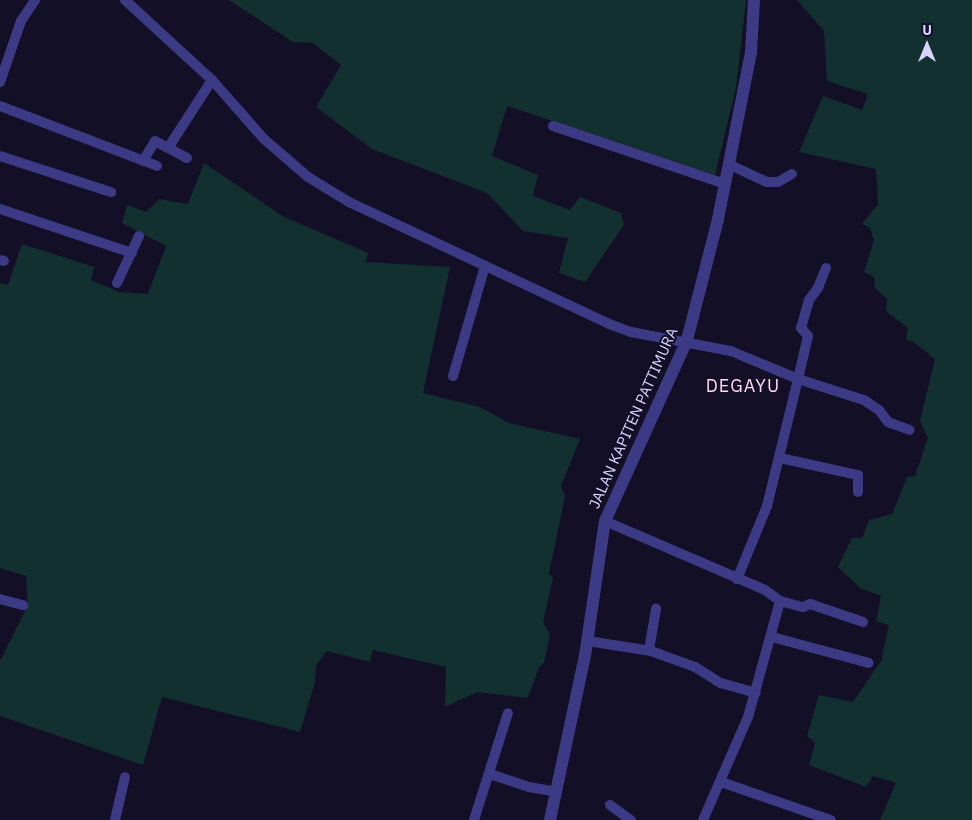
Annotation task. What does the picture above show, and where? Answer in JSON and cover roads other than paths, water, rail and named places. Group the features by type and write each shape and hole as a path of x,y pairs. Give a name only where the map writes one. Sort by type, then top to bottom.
{"street":[{"path":"0,82 21,21 35,0"},
{"path":"125,0 212,80 264,139 308,177 349,202 631,332 687,340 731,350 798,379 864,400 880,410 888,422 910,430"},
{"name":"JALAN KAPITEN PATTIMURA","path":"550,820 588,641 605,521 687,340 725,184 752,52 754,0"},
{"path":"168,148 212,80"},
{"path":"0,106 157,166"},
{"path":"553,126 725,184"},
{"path":"143,161 154,141 187,158"},
{"path":"0,156 111,192"},
{"path":"728,164 774,182 792,174"},
{"path":"0,209 132,253"},
{"path":"117,283 139,236"},
{"path":"453,376 485,266"},
{"path":"737,579 768,506 808,336 801,328 809,300 818,288 826,268"},
{"path":"780,458 858,475 858,492"},
{"path":"605,521 771,593 780,601 804,607 810,604 863,622"},
{"path":"0,599 23,605"},
{"path":"703,820 721,782 756,693 780,601"},
{"path":"650,650 656,610"},
{"path":"772,637 869,663"},
{"path":"588,641 650,650 694,667 721,683 756,693"},
{"path":"474,820 508,712"},
{"path":"490,774 529,787 557,792"},
{"path":"115,820 125,777"},
{"path":"721,782 832,820"},
{"path":"610,805 631,820"}],"district":[{"name":"DEGAYU","path":"743,386"}]}
